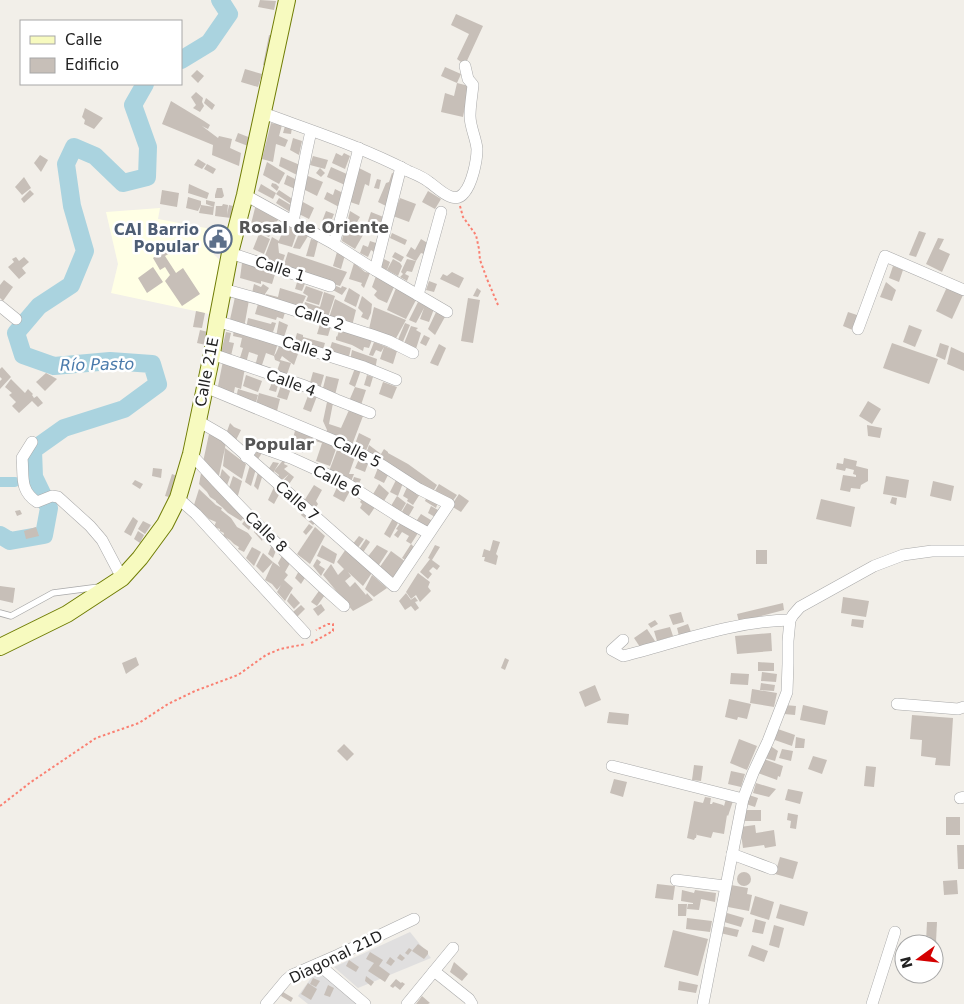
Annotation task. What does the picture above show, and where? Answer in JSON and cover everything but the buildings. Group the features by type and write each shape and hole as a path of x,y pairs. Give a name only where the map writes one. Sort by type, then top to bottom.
{"main road":[{"name":"Calle 21E","path":"0,647 67,614 117,581 140,558 165,524 178,498 191,454 212,354 230,253 245,195 285,7"}],"street":[{"path":"263,113 359,148 428,181 445,195 458,197 463,195 469,184 477,148 470,116 473,85 468,79 465,66"},
{"path":"293,222 312,131"},
{"path":"334,244 359,148"},
{"path":"375,270 401,167"},
{"path":"245,195 334,244 447,312"},
{"path":"418,296 441,212"},
{"name":"Calle 1","path":"230,253 330,286"},
{"path":"858,329 885,256 964,290"},
{"name":"Calle 2","path":"223,289 372,335 412,352"},
{"path":"0,306 16,319"},
{"name":"Calle 3","path":"217,321 364,367 396,380"},
{"name":"Calle 4","path":"212,354 305,386 370,413"},
{"name":"Calle 5","path":"205,386 340,442 382,465 419,489 449,504 428,533"},
{"name":"Calle 7","path":"198,421 224,436 394,586 428,533"},
{"path":"32,442 22,458 22,482 31,498 37,502 52,496 58,497 90,526 102,540 117,581"},
{"name":"Calle 6","path":"246,456 254,445 291,458 344,482 428,533"},
{"name":"Calle 8","path":"191,454 236,503 344,606"},
{"path":"178,498 196,514 305,633"},
{"path":"703,1004 743,800 786,692 788,641 790,620 793,614 800,607 874,566 903,555 932,551 964,552"},
{"path":"623,640 612,650 623,656 716,630 755,623 790,620"},
{"path":"897,704 958,709 964,707"},
{"path":"612,766 743,800"},
{"path":"732,854 772,869"},
{"path":"676,880 725,886"},
{"name":"Diagonal 21D","path":"266,1004 292,975 338,956 414,920"},
{"path":"872,1004 896,932"},
{"path":"408,1004 453,948"},
{"path":"318,964 365,1004"},
{"path":"434,971 469,1002"}],"lane":[{"path":"0,614 11,616 52,593 117,581"}],"path":[{"path":"458,197 463,217 476,235 480,260 486,280 498,305"},
{"path":"0,806 31,782 96,738 139,723 168,704 194,691 238,675 266,655 280,649 312,642 333,631 333,624 328,624 305,633"}],"shaded area":[{"path":"160,208 158,219 211,229 208,249 221,261 209,314 111,293 118,264 106,212"},
{"path":"410,932 431,958 358,988 334,967"},
{"path":"317,970 360,1004 308,1004 298,996"}],"waterway":[{"name":"Río Pasto","path":"182,59 209,43 229,14 220,0"},
{"name":"Río Pasto","path":"0,535 10,541 44,535 49,508 34,477 33,450 64,428 124,409 158,384 152,364 110,361 54,366 23,355 16,333 39,306 71,285 85,251 72,206 66,164 74,147 95,156 123,183 147,177 148,147 133,105 144,85"},
{"path":"26,481 34,477"},
{"path":"0,482 15,482"}],"place":[{"name":"CAI Barrio Popular","path":"218,239"}],"district":[{"name":"Rosal de Oriente","path":"314,227"},
{"name":"Popular","path":"279,444"}]}
